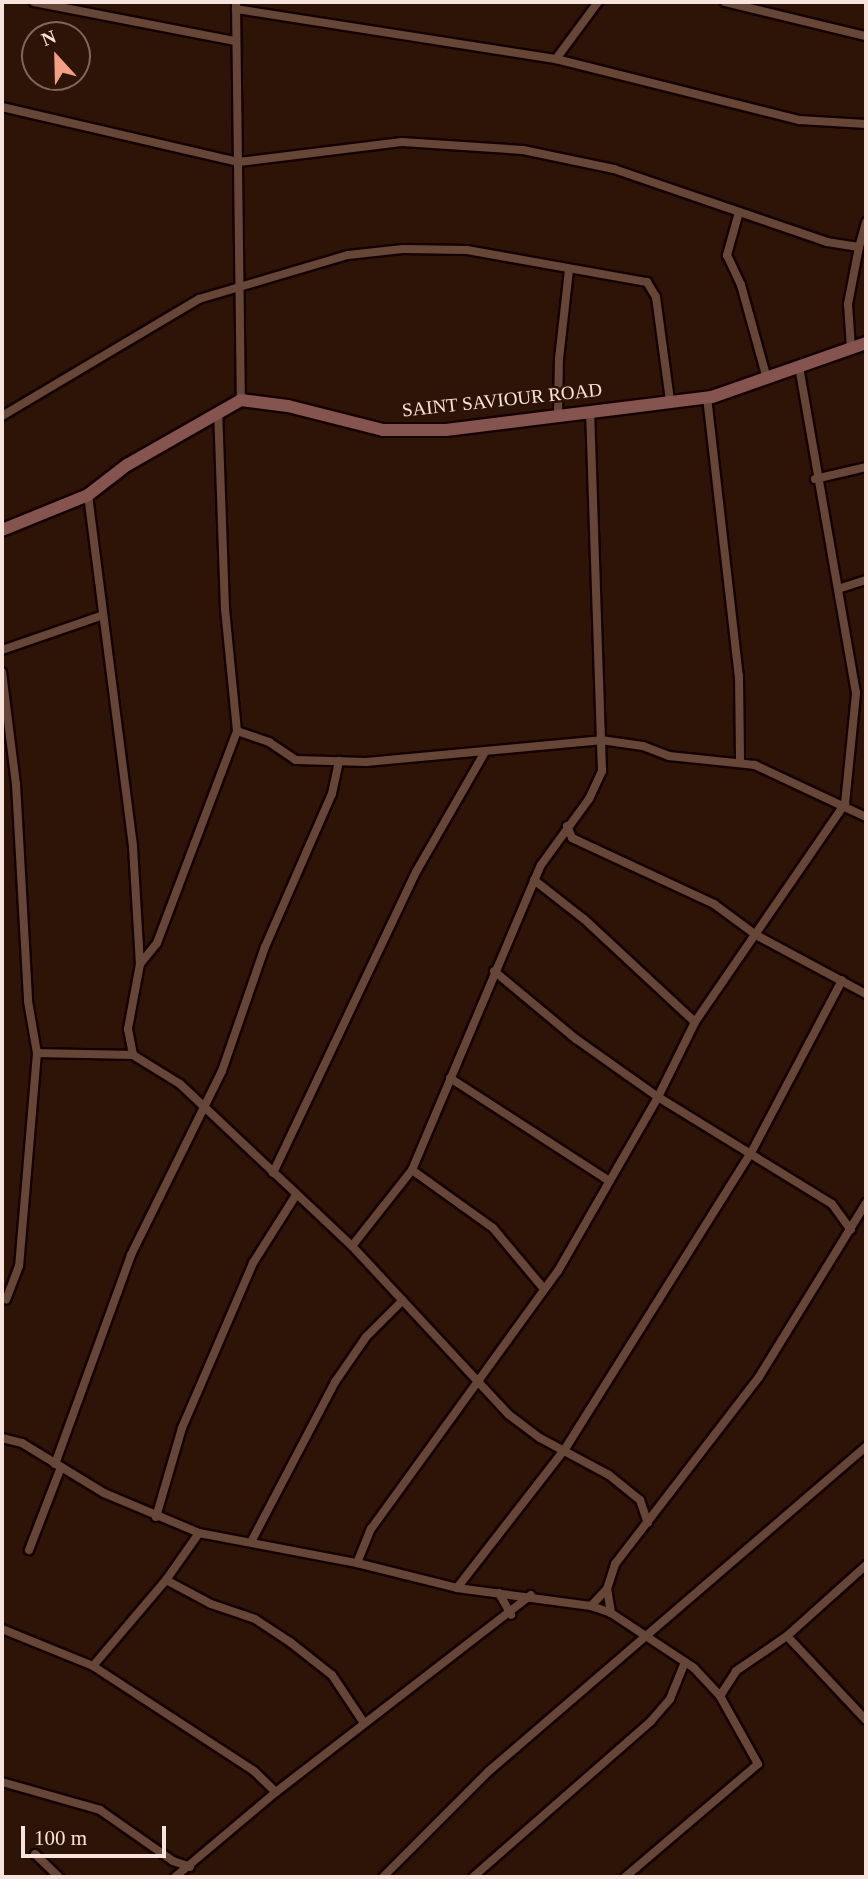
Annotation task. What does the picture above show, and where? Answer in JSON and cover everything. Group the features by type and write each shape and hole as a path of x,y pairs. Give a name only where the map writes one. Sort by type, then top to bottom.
{"street":[{"path":"34,2 235,41"},
{"path":"556,59 598,2"},
{"path":"725,2 866,36"},
{"path":"2,530 88,495 127,465 242,400 236,5 556,59 799,120 866,124"},
{"path":"2,107 239,162 402,142 523,150 614,169 827,242 859,247"},
{"path":"739,212 727,254 741,285 767,379"},
{"path":"851,348 848,304 866,222"},
{"path":"2,416 199,299 240,284 348,255 402,249 467,250 651,285 670,401"},
{"path":"558,414 559,359 569,271"},
{"name":"SAINT SAVIOUR ROAD","path":"242,400 288,406 383,430 412,432 706,397 767,379 866,343"},
{"path":"357,1563 370,1529 544,1289 658,1097 695,1022 845,804 856,693 841,588 815,479 799,368"},
{"path":"706,397 739,676 740,762"},
{"path":"352,1246 412,1170 534,880 567,826 589,799 602,771 590,411"},
{"path":"140,964 157,943 237,731 225,609 218,413"},
{"path":"815,479 866,467"},
{"path":"88,495 101,616 129,808 140,964 128,1029 133,1055"},
{"path":"841,588 866,579"},
{"path":"2,650 101,616"},
{"path":"2,672 15,771 28,1001 37,1053 19,1266 6,1300"},
{"path":"856,693 866,693"},
{"path":"237,731 269,742 296,760 339,761 485,752 601,740 643,746 668,756 740,762 776,771 866,817"},
{"path":"273,1173 416,872 485,752"},
{"path":"29,1550 131,1255 222,1071 265,947 319,826 339,761"},
{"path":"567,826 572,838 714,904 756,935 866,994"},
{"path":"534,880 584,919 695,1022"},
{"path":"494,971 576,1039 658,1097 752,1152 832,1204 851,1230"},
{"path":"457,1588 565,1449 752,1152 842,980"},
{"path":"37,1053 133,1055 180,1084 352,1246 478,1382 524,1427 565,1449 640,1500 648,1523"},
{"path":"450,1078 609,1181"},
{"path":"412,1170 493,1228 544,1289"},
{"path":"156,1517 182,1428 253,1263 296,1195"},
{"path":"591,1606 607,1589 615,1564 760,1377 866,1203"},
{"path":"856,1221 866,1227"},
{"path":"251,1542 335,1382 366,1338 403,1300"},
{"path":"2,1438 22,1443 58,1466 156,1517 199,1533 357,1563 457,1588 531,1595 591,1606 611,1613 685,1662 720,1696 758,1764 625,1877"},
{"path":"383,1877 489,1771 866,1447"},
{"path":"93,1666 166,1580 199,1533"},
{"path":"720,1696 736,1671 787,1636 866,1565"},
{"path":"166,1580 211,1604 255,1619 290,1642 332,1675 364,1723"},
{"path":"607,1589 611,1613"},
{"path":"499,1593 511,1615"},
{"path":"173,1861 176,1876 190,1867 276,1792 364,1723 511,1615 531,1595"},
{"path":"2,1629 93,1666 254,1771 276,1792"},
{"path":"787,1636 866,1720"},
{"path":"473,1877 652,1721 670,1699 685,1662"},
{"path":"2,1782 100,1810 173,1861 190,1867"},
{"path":"35,1854 60,1877"}]}
